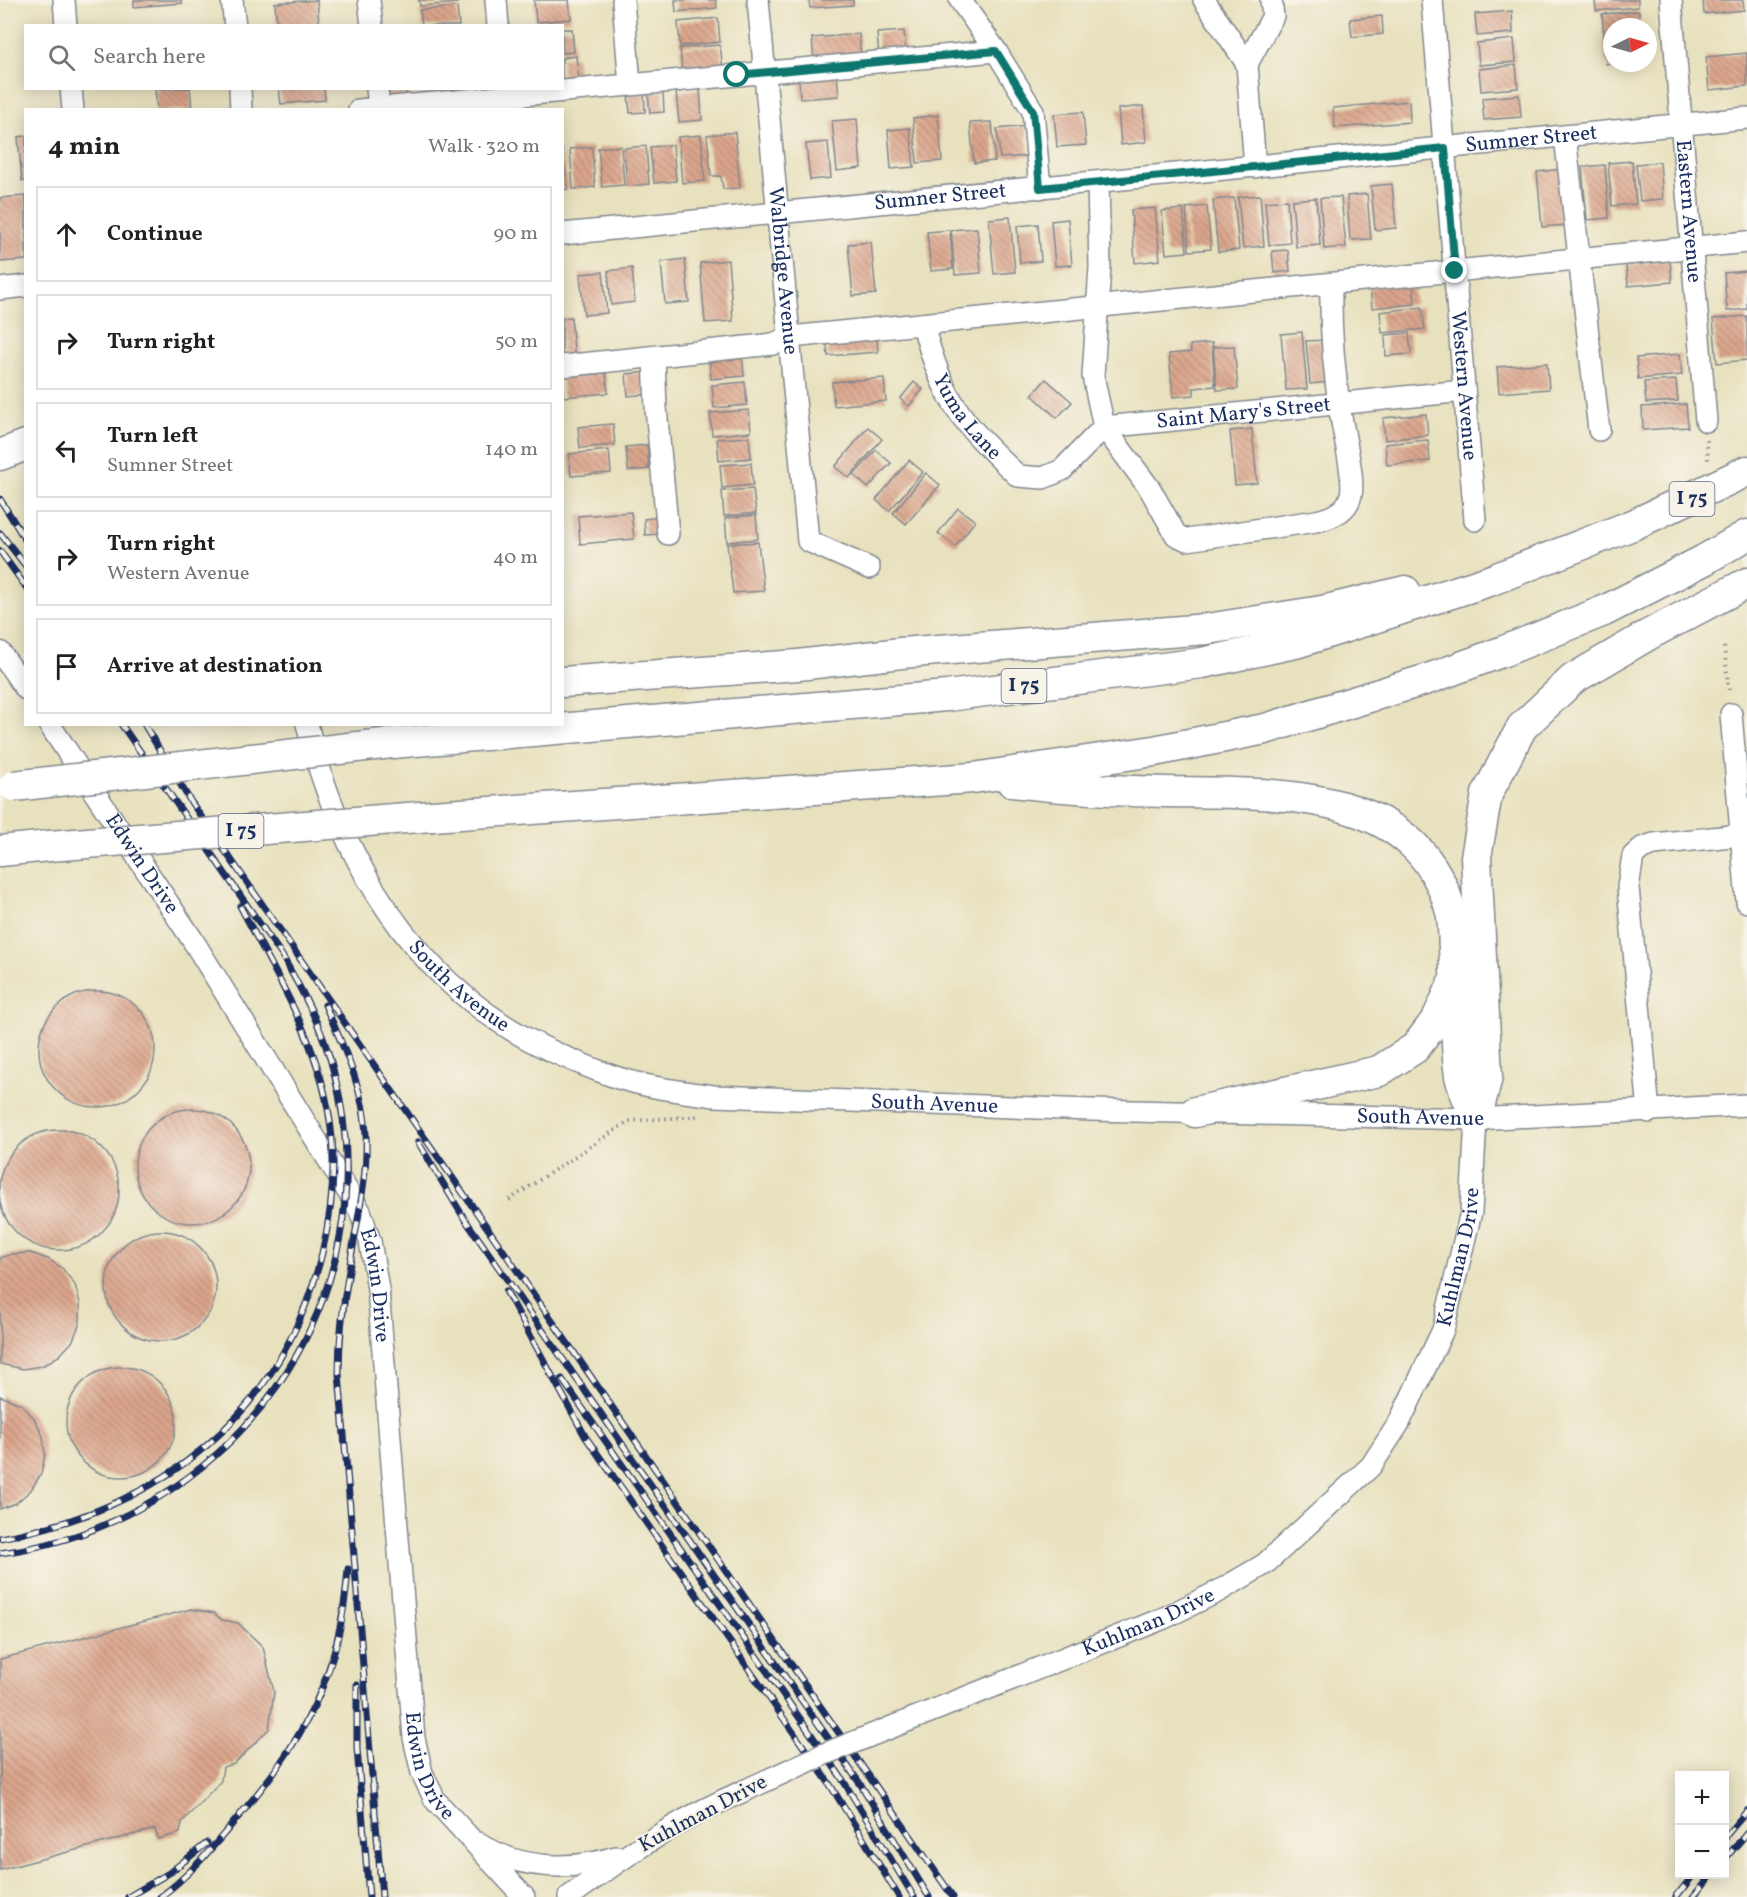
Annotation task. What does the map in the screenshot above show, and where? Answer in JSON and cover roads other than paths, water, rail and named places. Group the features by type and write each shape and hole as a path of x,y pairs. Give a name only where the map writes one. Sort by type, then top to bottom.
{"highway":[{"path":"0,455 24,445"},
{"name":"I 75","path":"7,787 392,743 947,696 1202,663 1299,642 1406,610 1489,581 1635,524 1747,471"},
{"path":"564,682 798,665 901,653 1207,629 1322,611 1435,584 1635,524"},
{"name":"I 75","path":"0,851 432,816 973,778 1154,751 1265,729 1419,682 1604,611 1704,561 1747,535"},
{"path":"1476,1119 1487,1077 1476,857 1486,794 1522,727 1573,679 1648,635 1747,583"},
{"path":"973,778 1079,790 1274,794 1336,803 1379,819 1402,835 1420,852 1436,877 1451,913 1461,1077 1476,1119"},
{"path":"1195,1112 1379,1071 1415,1048 1437,1019 1456,978"}],"street":[{"path":"64,0 66,24"},
{"path":"232,0 235,24"},
{"path":"369,0 372,24"},
{"path":"496,0 498,24"},
{"path":"623,0 630,85"},
{"name":"Walbridge Avenue","path":"758,0 808,541 870,568"},
{"path":"960,0 996,51 1033,111 1040,188"},
{"path":"1204,0 1247,64 1255,167"},
{"path":"1247,64 1273,16 1271,0"},
{"name":"Western Avenue","path":"1432,0 1475,520"},
{"name":"Eastern Avenue","path":"1671,0 1706,421"},
{"path":"372,102 504,98 996,51"},
{"path":"71,90 73,108"},
{"path":"240,90 241,108"},
{"name":"Sumner Street","path":"564,234 1747,118"},
{"path":"1565,136 1599,430"},
{"path":"1098,182 1100,267 1093,376 1104,427 1150,489 1176,535 1187,540 1316,521 1331,518 1343,510 1351,495 1351,487 1331,324 1331,284"},
{"path":"564,366 773,344 790,337 1747,243"},
{"path":"0,289 24,286"},
{"name":"Yuma Lane","path":"923,324 934,366 961,418 1018,476 1043,478 1062,470 1104,427"},
{"path":"654,357 656,408 668,534"},
{"name":"Saint Mary's Street","path":"1104,427 1464,391"},
{"path":"0,652 24,686"},
{"path":"1732,714 1747,902"},
{"name":"Edwin Drive","path":"50,726 192,939 360,1210 370,1241 378,1289 414,1737 422,1773 435,1800 458,1828 524,1897"},
{"name":"South Avenue","path":"307,726 316,765 336,819 358,863 387,910 434,968 466,998 502,1024 599,1071 657,1088 714,1096 1476,1119 1649,1112 1747,1105"},
{"path":"1649,1112 1628,887 1633,856 1642,848 1654,844 1741,835"},
{"name":"Kuhlman Drive","path":"569,1897 631,1852 690,1816 822,1755 1153,1622 1219,1591 1265,1564 1371,1466 1399,1424 1443,1330 1471,1212 1476,1119"},
{"path":"458,1828 487,1848 511,1859 538,1865 594,1864 631,1852"}],"railway":[{"path":"0,499 24,538"},
{"path":"0,533 24,563"},
{"path":"0,551 24,584"},
{"path":"0,1553 84,1533 159,1497 224,1447 277,1386 316,1315 340,1237 346,1155 333,1069 317,1024 281,954 122,726"},
{"path":"145,726 191,802 953,1897"},
{"path":"0,1538 58,1524 113,1504 162,1478 206,1446 245,1407 277,1362 303,1311 322,1253 329,1218 333,1163 331,1127 314,1056 292,1005 240,906"},
{"path":"325,1005 357,1084 366,1134 363,1185 343,1309 339,1374 382,1897"},
{"path":"418,1142 464,1218 861,1785 929,1897"},
{"path":"506,1291 585,1436 829,1783 899,1897"},
{"path":"562,1379 841,1777 914,1897"},
{"path":"160,1897 208,1852 259,1792 299,1735 327,1675 337,1643 348,1569"},
{"path":"357,1685 357,1748 369,1897"},
{"path":"1729,1832 1747,1811"},
{"path":"1729,1854 1747,1833"},
{"path":"128,1897 169,1873 207,1843"},
{"path":"1676,1897 1690,1879"},
{"path":"1693,1897 1708,1879"}]}
